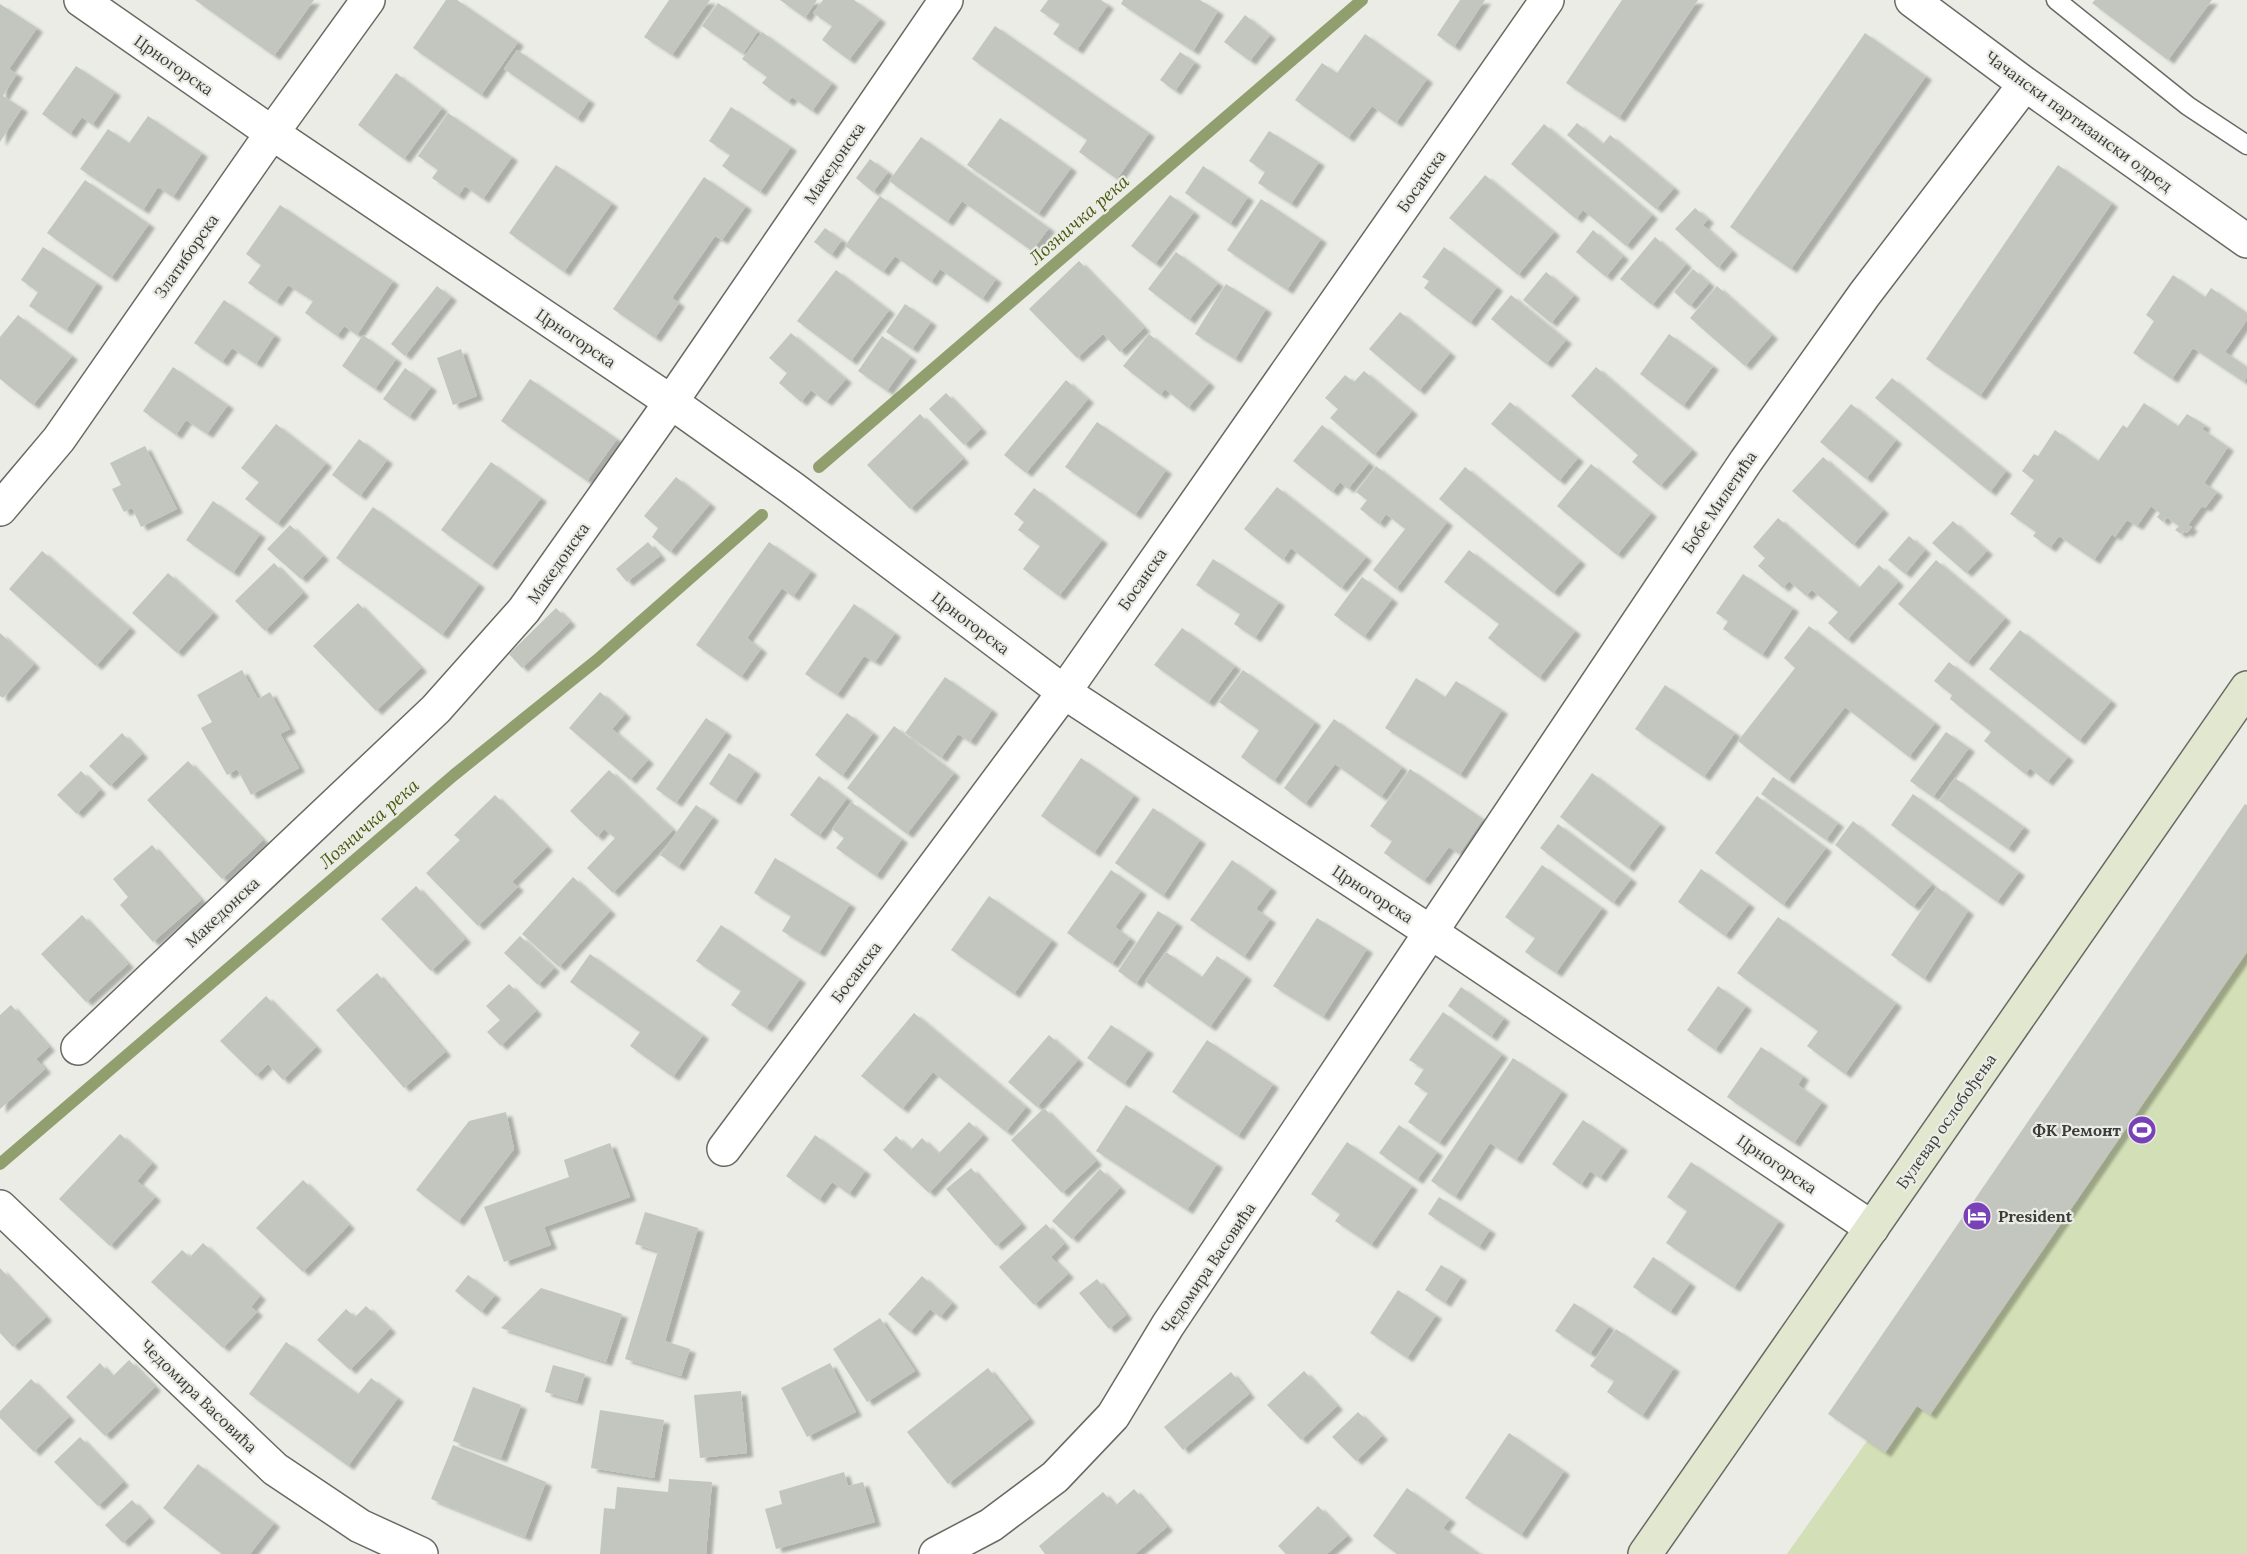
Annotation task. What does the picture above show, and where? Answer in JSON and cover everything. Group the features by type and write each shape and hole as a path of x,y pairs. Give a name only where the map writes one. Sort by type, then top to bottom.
{"main road":[{"name":"Булевар ослобођења","path":"1646,1554 2247,688"}],"street":[{"name":"Златиборска","path":"0,509 59,440 272,133 368,0"},
{"name":"Македонска","path":"78,1048 436,709 524,610 671,402 946,0"},
{"name":"Босанска","path":"724,1149 1064,692 1547,0"},
{"name":"Црногорска","path":"89,2 272,133 671,402 792,488 1064,692 1432,933 1872,1228"},
{"name":"Чачански партизански одред","path":"1922,3 2025,84 2247,241"},
{"name":"Бобе Милетића","path":"1432,933 1746,461 1864,295 2025,84"},
{"name":"Чедомира Васовића","path":"936,1554 991,1525 1055,1478 1113,1416 1168,1325 1432,933"},
{"name":"Чедомира Васовића","path":"0,1207 275,1469 360,1526 421,1554"}],"lane":[{"path":"2056,0 2188,106 2247,145"}],"green space":[{"name":"ФК Ремонт","path":"2247,845 2247,1554 1787,1554 1867,1441"}],"building":[{"path":"195,0 314,0 274,56"},
{"path":"446,0 457,0 518,42 481,95 413,48"},
{"path":"669,0 710,0 672,55 644,37"},
{"path":"780,0 817,0 805,18"},
{"path":"823,0 854,0 880,19 849,60 822,40 832,26 813,13"},
{"path":"1048,0 1101,0 1108,5 1077,50 1053,34 1060,24 1040,11"},
{"path":"1123,0 1200,0 1218,11 1193,51 1121,4"},
{"path":"1460,0 1485,0 1454,47 1437,35"},
{"path":"1622,0 1698,0 1619,118 1566,83"},
{"path":"2095,0 2212,0 2168,60 2092,3"},
{"path":"718,3 758,31 743,54 702,26"},
{"path":"0,4 37,28 9,69 17,74 3,96 22,108 0,142"},
{"path":"1245,15 1270,35 1250,61 1224,42"},
{"path":"995,26 1149,133 1117,179 1079,152 1087,140 972,59"},
{"path":"762,32 832,83 812,111 792,97 788,102 762,83 767,77 742,59"},
{"path":"1865,33 1926,76 1791,269 1730,227"},
{"path":"1365,34 1427,79 1396,123 1372,106 1348,138 1295,100 1322,63 1337,73"},
{"path":"517,50 589,100 577,119 504,69"},
{"path":"1180,52 1195,62 1175,91 1160,80"},
{"path":"76,66 115,92 92,125 82,117 70,134 42,114"},
{"path":"396,73 442,108 404,159 358,125"},
{"path":"731,107 791,147 760,192 722,166 730,155 709,141"},
{"path":"448,113 512,157 483,199 465,186 458,196 432,178 438,170 418,156"},
{"path":"148,116 202,153 173,197 158,187 143,210 80,169 108,129 129,143"},
{"path":"1000,118 1071,168 1038,214 967,165"},
{"path":"1577,123 1603,144 1610,135 1674,188 1656,209 1567,135"},
{"path":"1544,124 1652,215 1626,246 1583,210 1576,219 1511,164"},
{"path":"1269,131 1319,162 1291,204 1258,183 1265,172 1249,161"},
{"path":"921,137 1049,228 1032,251 962,201 947,222 889,181"},
{"path":"870,159 888,172 873,192 856,178"},
{"path":"556,165 612,203 564,272 509,233"},
{"path":"2058,165 2112,203 1980,396 1926,359"},
{"path":"1203,166 1248,197 1230,224 1185,193"},
{"path":"1485,175 1554,232 1518,275 1449,218"},
{"path":"704,177 746,206 722,240 715,236 672,298 679,303 655,338 613,309"},
{"path":"85,180 149,224 111,278 47,233"},
{"path":"1170,195 1194,212 1155,264 1131,246"},
{"path":"880,196 996,279 982,299 940,269 931,282 895,256 883,272 845,246"},
{"path":"1261,199 1321,239 1287,290 1227,250"},
{"path":"280,205 393,281 357,335 344,326 337,336 305,313 313,301 288,285 276,302 248,283 261,265 246,254"},
{"path":"1695,208 1708,219 1703,225 1732,251 1718,268 1675,229"},
{"path":"825,228 842,240 831,255 814,242"},
{"path":"1593,230 1623,256 1606,277 1576,252"},
{"path":"1655,237 1686,264 1652,305 1620,279"},
{"path":"43,247 97,283 66,330 29,306 38,292 21,280"},
{"path":"1444,247 1497,287 1470,323 1424,288 1429,281 1422,277"},
{"path":"1176,252 1218,283 1189,320 1148,289"},
{"path":"1079,261 1144,328 1120,352 1103,334 1077,358 1029,309"},
{"path":"1693,269 1709,283 1690,306 1674,292"},
{"path":"836,270 889,310 851,361 797,321"},
{"path":"1546,272 1574,295 1551,323 1523,300"},
{"path":"2173,275 2205,297 2211,288 2247,313 2247,320 2225,352 2247,367 2247,377 2244,382 2193,348 2172,379 2133,353 2154,321 2146,315"},
{"path":"1226,284 1266,309 1235,359 1195,334"},
{"path":"437,286 451,297 405,356 391,344"},
{"path":"1717,286 1772,335 1745,366 1690,318"},
{"path":"1511,295 1566,340 1546,364 1491,319"},
{"path":"224,300 275,335 256,364 232,348 222,362 194,343"},
{"path":"905,304 931,322 912,349 886,332"},
{"path":"1400,312 1450,353 1419,391 1369,349"},
{"path":"18,315 72,356 33,405 0,379 0,337"},
{"path":"791,333 846,379 826,402 811,390 801,402 779,383 787,373 769,358"},
{"path":"1149,334 1209,383 1188,408 1165,389 1160,395 1123,366"},
{"path":"1669,334 1713,366 1683,406 1640,374"},
{"path":"363,335 396,359 375,389 342,366"},
{"path":"882,336 911,357 887,391 858,371"},
{"path":"461,349 477,396 453,405 437,358"},
{"path":"173,367 228,405 207,434 186,420 176,435 143,411"},
{"path":"1596,367 1692,450 1660,486 1632,462 1638,455 1571,396"},
{"path":"405,368 431,387 409,417 383,399"},
{"path":"1364,371 1412,411 1374,455 1330,418 1338,409 1325,398 1345,375 1354,382"},
{"path":"1892,378 2006,471 1990,492 1875,398"},
{"path":"530,379 617,439 587,481 501,421"},
{"path":"1066,380 1088,399 1026,473 1004,455"},
{"path":"946,393 981,429 964,445 929,409"},
{"path":"1510,402 1578,458 1559,481 1491,424"},
{"path":"2144,403 2178,426 2187,414 2205,425 2202,429 2228,447 2204,483 2217,492 2205,508 2202,506 2188,525 2192,527 2187,533 2184,531 2181,534 2175,530 2179,526 2166,517 2163,522 2157,517 2160,513 2151,506 2137,526 2127,520 2115,537 2112,534 2094,560 2059,536 2050,548 2033,536 2036,532 2010,514 2034,480 2022,471 2034,454 2038,456 2055,430 2098,461 2123,425 2127,428"},
{"path":"1851,404 1896,440 1866,479 1820,442"},
{"path":"920,414 963,459 910,509 867,465"},
{"path":"1097,422 1166,470 1135,515 1065,467"},
{"path":"276,424 326,463 277,524 245,499 259,482 241,468"},
{"path":"1322,425 1369,463 1348,489 1340,482 1332,492 1293,461"},
{"path":"359,439 387,460 360,496 332,475"},
{"path":"145,446 177,509 141,527 132,508 124,512 112,489 121,485 110,463"},
{"path":"1823,457 1883,510 1853,545 1792,491"},
{"path":"491,462 541,498 491,566 441,530"},
{"path":"1591,464 1651,513 1617,555 1557,506"},
{"path":"1376,466 1447,522 1396,589 1373,570 1405,529 1386,514 1379,524 1360,509 1367,500 1356,492"},
{"path":"1465,467 1580,561 1553,593 1439,499"},
{"path":"676,477 710,504 670,552 652,537 658,528 644,516"},
{"path":"1277,487 1366,557 1341,588 1291,548 1283,560 1244,529"},
{"path":"1034,488 1102,540 1059,596 1023,569 1040,546 1018,530 1024,522 1014,514"},
{"path":"213,501 260,534 233,573 186,540"},
{"path":"373,507 479,584 442,635 336,558"},
{"path":"1778,518 1859,588 1879,565 1898,582 1847,640 1828,623 1838,612 1812,590 1806,596 1789,581 1783,588 1758,566 1765,558 1753,547"},
{"path":"1953,521 1987,551 1966,573 1932,543"},
{"path":"290,525 323,556 301,579 267,549"},
{"path":"1909,536 1925,550 1905,574 1888,560"},
{"path":"648,542 660,556 627,582 616,569"},
{"path":"769,542 811,571 793,597 782,588 747,638 761,649 741,677 696,645"},
{"path":"1469,550 1575,631 1539,678 1488,638 1499,624 1444,582"},
{"path":"42,551 130,628 96,666 9,589"},
{"path":"1213,559 1279,602 1255,638 1234,624 1240,614 1196,585"},
{"path":"1936,560 2005,618 1967,663 1898,604"},
{"path":"274,563 303,593 265,631 235,601"},
{"path":"168,573 213,613 177,653 132,613"},
{"path":"1743,574 1793,608 1762,655 1723,629 1728,621 1716,613"},
{"path":"1362,577 1392,599 1364,637 1334,615"},
{"path":"358,603 421,668 376,711 313,646"},
{"path":"854,604 895,633 875,662 864,656 837,695 805,674"},
{"path":"556,608 570,622 522,668 509,654"},
{"path":"1809,626 1935,723 1909,757 1845,707 1788,780 1738,741 1795,668 1784,658"},
{"path":"1182,628 1235,666 1208,703 1154,665"},
{"path":"2020,630 2111,701 2079,741 1989,669"},
{"path":"0,633 34,664 3,698 0,696"},
{"path":"1949,662 2068,757 2047,782 2030,768 2025,774 1984,741 1991,732 1950,699 1952,695 1934,681"},
{"path":"242,670 258,699 270,692 290,729 280,734 299,768 251,795 237,769 227,775 201,728 212,722 197,695"},
{"path":"1243,670 1315,722 1274,781 1241,757 1259,730 1219,702"},
{"path":"945,677 992,710 970,742 958,734 941,758 905,733"},
{"path":"1416,678 1445,697 1456,681 1502,710 1460,775 1385,728"},
{"path":"1665,685 1735,733 1704,777 1635,729"},
{"path":"600,692 625,714 612,729 648,760 630,780 569,728"},
{"path":"847,713 873,733 842,776 815,755"},
{"path":"706,718 726,732 676,803 656,789"},
{"path":"1334,719 1402,767 1381,797 1335,764 1305,804 1284,788"},
{"path":"894,726 954,773 907,834 847,788"},
{"path":"1946,732 1969,748 1933,797 1910,781"},
{"path":"122,733 142,754 110,786 89,766"},
{"path":"729,753 755,771 735,801 709,784"},
{"path":"1081,758 1134,795 1094,853 1041,816"},
{"path":"188,761 263,840 222,879 147,800"},
{"path":"1410,769 1483,819 1459,854 1449,847 1424,881 1384,853 1392,841 1370,826"},
{"path":"609,770 673,830 613,893 587,868 615,838 604,829 597,837 570,811"},
{"path":"81,771 100,790 77,814 57,795"},
{"path":"1592,773 1660,824 1628,868 1560,817"},
{"path":"819,776 847,798 819,836 790,815"},
{"path":"1773,777 1838,823 1826,840 1761,794"},
{"path":"1955,778 2024,827 2008,849 1939,801"},
{"path":"1913,794 2019,872 1997,902 1891,825"},
{"path":"495,795 547,847 512,882 518,887 478,926 426,873 460,840 454,835"},
{"path":"1757,796 1826,848 1783,905 1715,853"},
{"path":"851,802 902,839 876,876 836,848 844,838 832,829"},
{"path":"2245,804 2247,805 2247,952 1930,1415 1917,1406 1885,1453 1828,1414"},
{"path":"696,805 713,817 678,867 660,855"},
{"path":"1153,808 1200,840 1163,896 1115,863"},
{"path":"1853,821 1932,884 1913,907 1835,845"},
{"path":"1558,824 1631,879 1613,903 1540,848"},
{"path":"152,845 201,900 153,942 120,905 128,897 113,879"},
{"path":"775,858 850,904 819,953 782,931 791,916 754,893"},
{"path":"1232,860 1271,888 1256,909 1270,919 1244,957 1190,920"},
{"path":"1542,865 1602,908 1556,973 1525,952 1535,938 1505,917"},
{"path":"1701,869 1749,904 1725,936 1678,902"},
{"path":"1111,870 1141,891 1115,927 1130,938 1112,964 1067,933"},
{"path":"573,877 610,911 559,967 522,934"},
{"path":"416,886 465,939 431,971 381,919"},
{"path":"1937,887 1968,911 1924,979 1891,955"},
{"path":"989,896 1052,940 1014,994 951,950"},
{"path":"1158,911 1177,923 1136,984 1118,971"},
{"path":"82,915 128,964 86,1002 41,954"},
{"path":"1778,917 1896,1003 1845,1074 1807,1046 1818,1031 1737,973"},
{"path":"1317,918 1367,949 1323,1017 1273,986"},
{"path":"721,925 800,979 766,1028 731,1005 741,991 696,961"},
{"path":"520,936 554,968 538,985 504,953"},
{"path":"1166,952 1202,977 1217,956 1246,976 1210,1027 1145,981"},
{"path":"590,954 703,1035 673,1077 630,1046 640,1032 570,982"},
{"path":"377,973 445,1052 404,1088 336,1010"},
{"path":"509,984 536,1011 501,1046 487,1032 500,1020 486,1006"},
{"path":"1718,986 1746,1006 1715,1050 1687,1030"},
{"path":"1461,987 1504,1018 1491,1037 1448,1006"},
{"path":"266,996 316,1047 283,1080 268,1064 256,1076 220,1041"},
{"path":"11,1005 49,1047 36,1059 45,1069 0,1109 0,1015"},
{"path":"1443,1012 1502,1054 1439,1143 1408,1122 1428,1093 1414,1084 1424,1069 1409,1060"},
{"path":"914,1013 1026,1107 1006,1132 933,1072 902,1109 861,1076"},
{"path":"1111,1025 1148,1050 1124,1084 1087,1058"},
{"path":"1049,1035 1078,1060 1037,1107 1008,1082"},
{"path":"1207,1040 1273,1084 1238,1136 1172,1092"},
{"path":"1761,1047 1803,1076 1798,1085 1822,1102 1794,1143 1727,1097"},
{"path":"1513,1058 1562,1091 1516,1160 1490,1143 1455,1197 1431,1181"},
{"path":"1126,1105 1217,1164 1187,1210 1096,1151"},
{"path":"1044,1108 1096,1161 1062,1193 1011,1140"},
{"path":"506,1112 514,1149 458,1222 416,1190 469,1121"},
{"path":"1583,1120 1622,1147 1600,1178 1590,1171 1581,1185 1552,1164"},
{"path":"969,1122 983,1135 929,1193 883,1150 896,1136 911,1150 922,1138 938,1154"},
{"path":"1399,1125 1437,1152 1417,1180 1379,1153"},
{"path":"120,1134 152,1163 137,1181 155,1197 110,1246 59,1199"},
{"path":"815,1135 865,1171 849,1194 832,1182 819,1200 786,1176"},
{"path":"1347,1142 1412,1186 1371,1245 1335,1221 1340,1214 1311,1194"},
{"path":"610,1143 630,1197 544,1227 551,1245 504,1262 484,1207 569,1177 564,1160"},
{"path":"1691,1162 1779,1221 1734,1288 1666,1243 1687,1211 1667,1197"},
{"path":"971,1168 1021,1224 996,1246 946,1189"},
{"path":"1100,1169 1120,1188 1072,1239 1052,1221"},
{"path":"303,1180 349,1225 303,1272 256,1228"},
{"path":"1439,1197 1490,1230 1479,1247 1428,1214"},
{"path":"645,1212 698,1228 665,1341 690,1349 681,1376 625,1359 658,1251 635,1244"},
{"path":"1046,1224 1064,1244 1051,1257 1068,1274 1034,1305 999,1267"},
{"path":"203,1243 260,1296 251,1307 257,1312 223,1348 151,1282 182,1250 190,1257"},
{"path":"1653,1257 1690,1283 1670,1312 1633,1287"},
{"path":"1441,1265 1461,1277 1445,1303 1425,1290"},
{"path":"0,1268 46,1317 13,1347 0,1333"},
{"path":"468,1275 495,1295 481,1312 455,1291"},
{"path":"922,1276 952,1303 940,1317 930,1309 910,1332 888,1314"},
{"path":"1097,1279 1126,1315 1109,1329 1079,1293"},
{"path":"541,1288 622,1314 606,1362 501,1328"},
{"path":"1398,1290 1436,1315 1407,1358 1370,1333"},
{"path":"1574,1303 1609,1326 1590,1354 1555,1331"},
{"path":"366,1306 390,1329 350,1370 317,1340 346,1309 355,1317"},
{"path":"880,1318 915,1371 867,1402 833,1349"},
{"path":"1616,1329 1674,1368 1642,1416 1607,1392 1614,1381 1590,1366"},
{"path":"286,1342 358,1394 371,1378 398,1398 348,1466 249,1394"},
{"path":"129,1360 155,1387 105,1436 66,1397 100,1363 112,1377"},
{"path":"830,1363 856,1412 807,1437 781,1388"},
{"path":"553,1365 585,1374 577,1401 545,1392"},
{"path":"988,1368 1029,1419 948,1484 907,1432"},
{"path":"1304,1371 1337,1406 1301,1440 1267,1405"},
{"path":"1231,1372 1249,1394 1183,1450 1164,1427"},
{"path":"31,1379 69,1417 34,1452 0,1418 0,1411"},
{"path":"473,1387 521,1405 501,1458 453,1441"},
{"path":"741,1391 747,1453 700,1458 694,1395"},
{"path":"600,1410 664,1420 654,1478 591,1468"},
{"path":"1358,1412 1382,1436 1356,1461 1332,1437"},
{"path":"1509,1433 1564,1471 1521,1535 1465,1498"},
{"path":"80,1437 123,1482 98,1506 54,1462"},
{"path":"453,1445 546,1482 525,1537 431,1499"},
{"path":"198,1464 274,1523 250,1554 222,1554 163,1508"},
{"path":"844,1472 848,1486 863,1482 875,1522 776,1549 765,1509 782,1504 779,1491"},
{"path":"669,1479 712,1482 706,1554 600,1554 604,1508 615,1509 617,1487 668,1492"},
{"path":"1407,1488 1450,1519 1443,1528 1480,1554 1397,1554 1373,1536"},
{"path":"1134,1489 1167,1527 1135,1554 1045,1554 1039,1546 1103,1492 1115,1506"},
{"path":"132,1500 149,1518 123,1543 105,1525"},
{"path":"1318,1506 1347,1536 1327,1554 1286,1554 1278,1546"}],"waterway":[{"name":"Лозничка река","path":"819,467 1362,0"},
{"name":"Лозничка река","path":"0,1164 454,775 597,660 762,515"}],"place":[{"name":"ФК Ремонт","path":"2142,1130"},
{"name":"President","path":"1977,1216"}]}
